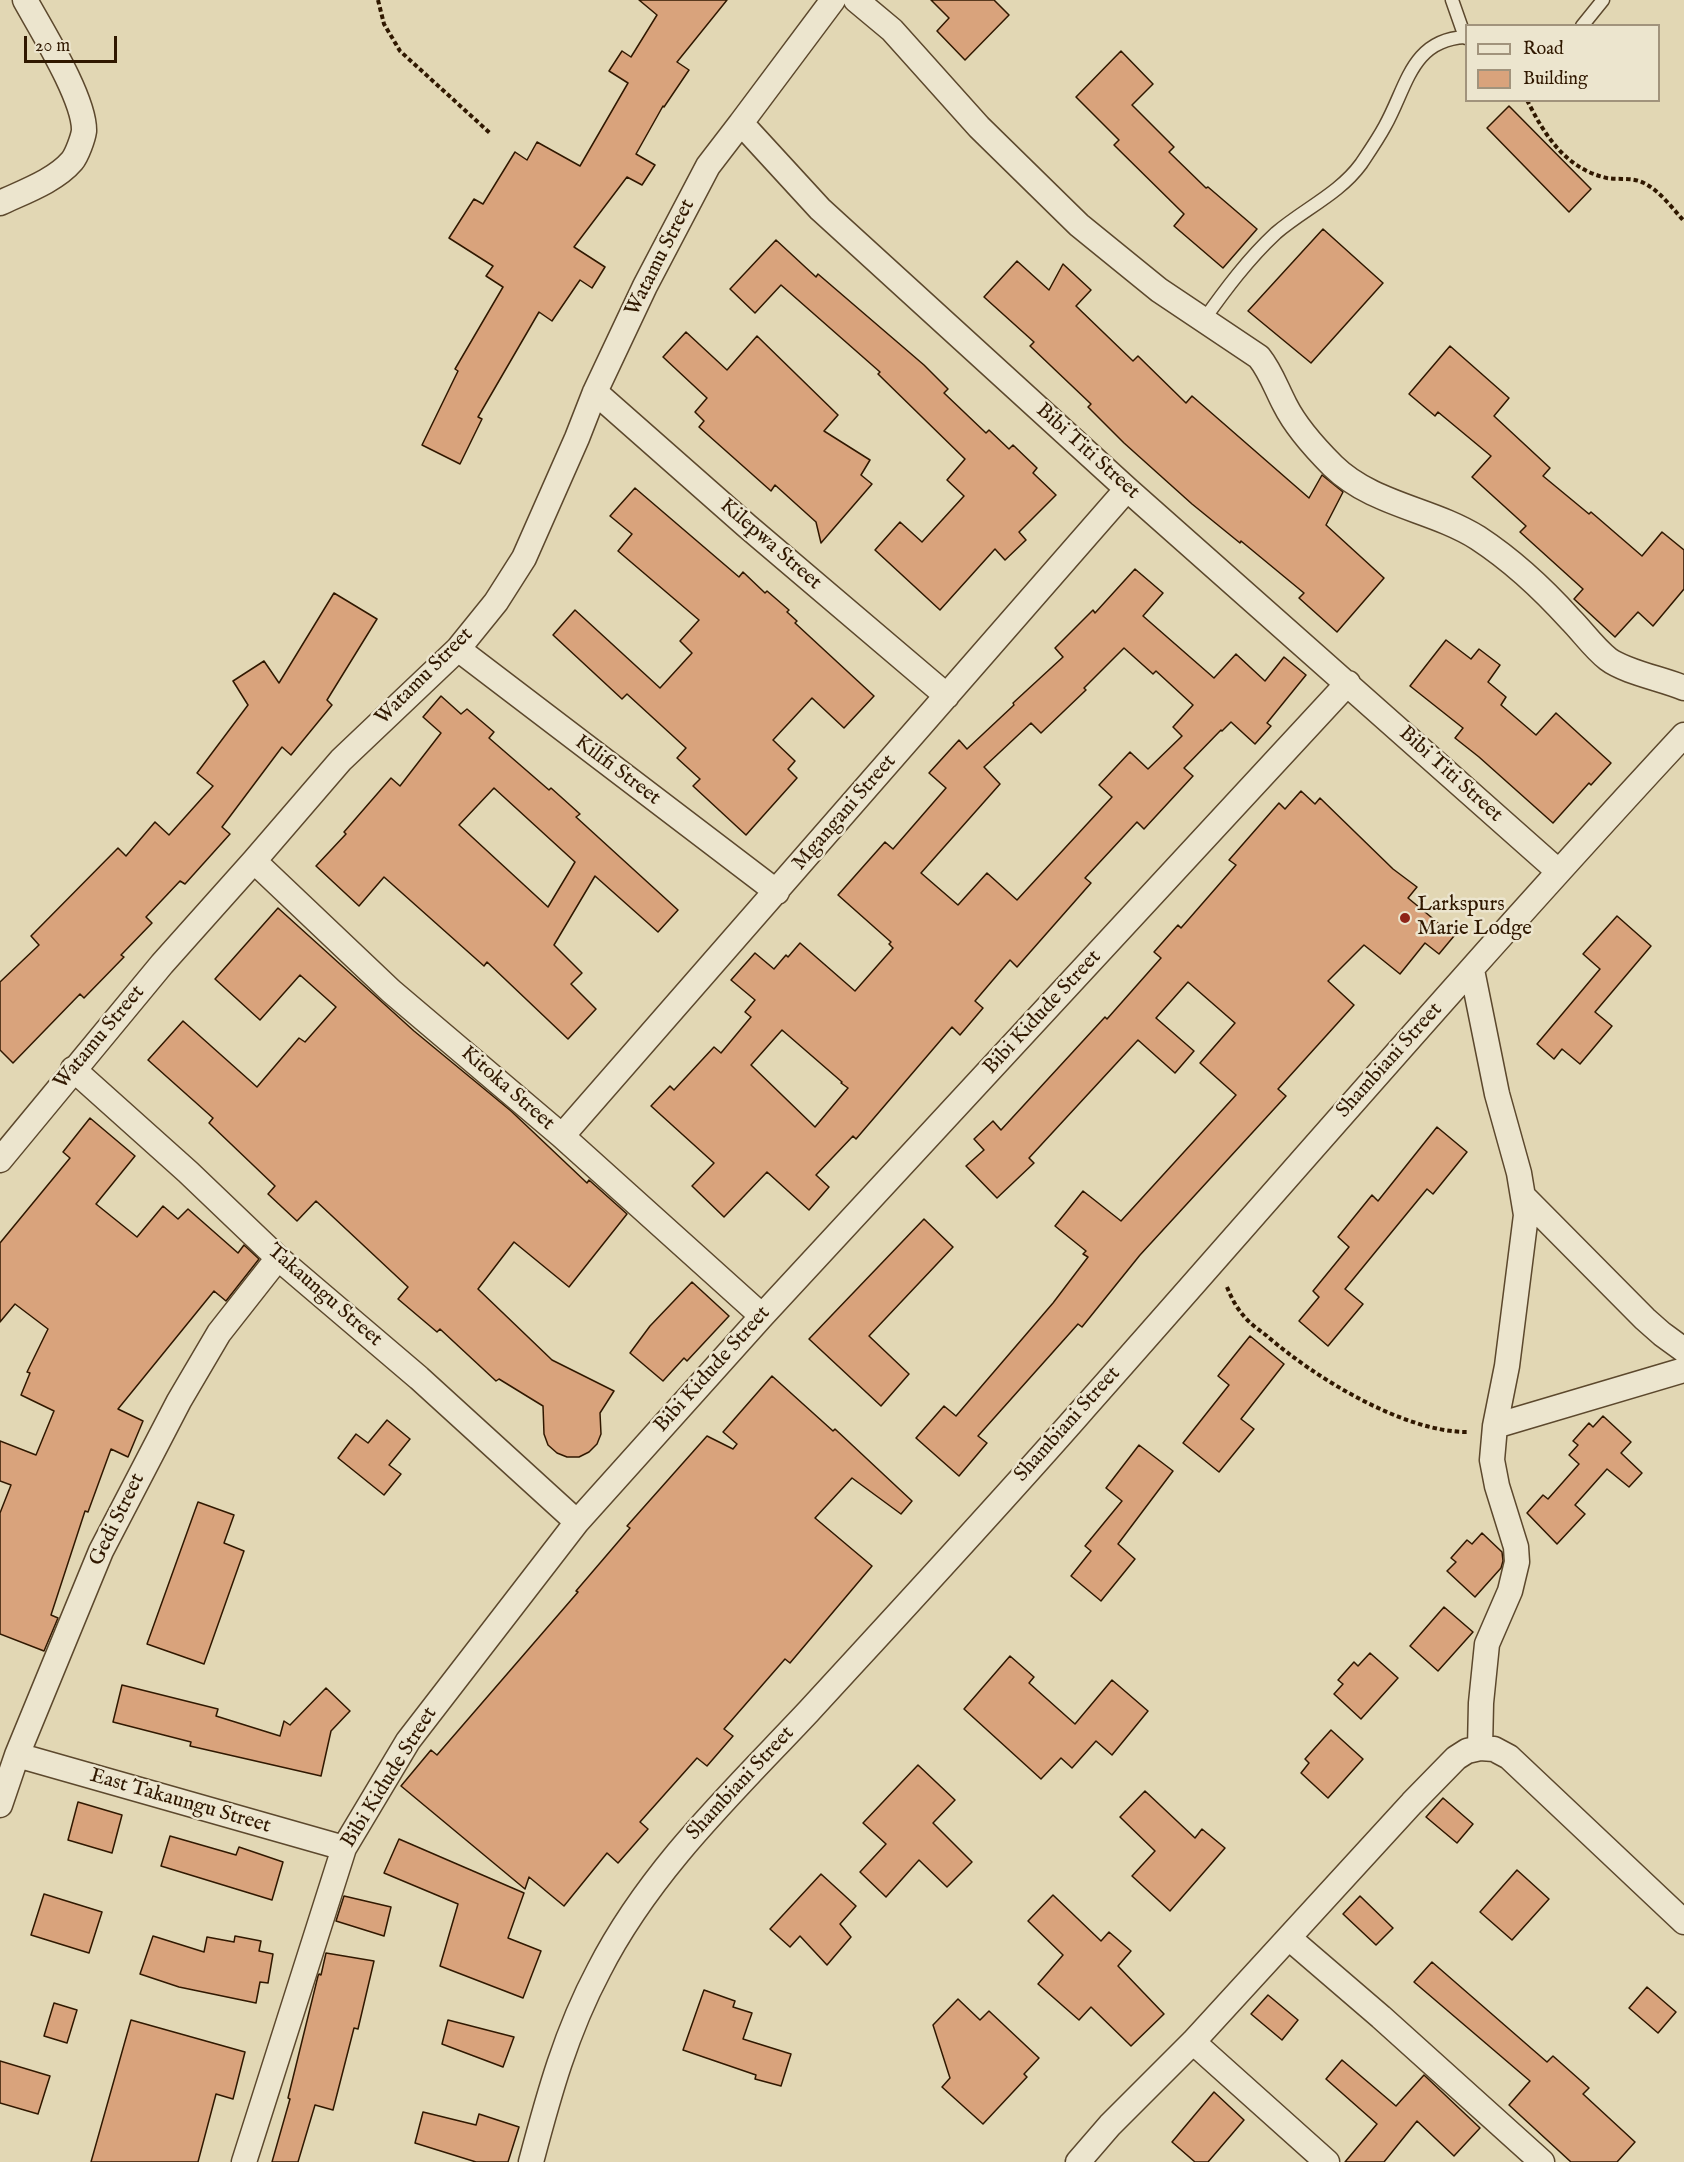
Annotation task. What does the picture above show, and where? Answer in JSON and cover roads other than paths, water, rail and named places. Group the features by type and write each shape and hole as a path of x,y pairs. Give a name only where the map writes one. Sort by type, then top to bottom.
{"street":[{"path":"0,203 54,176 73,160 84,132 79,108 60,63 25,0"},
{"path":"741,123 833,0"},
{"path":"856,0 892,30 979,127 1079,225 1159,291 1259,357 1269,369 1285,405 1296,422 1333,466 1356,485 1382,498 1445,521 1476,537 1509,559 1539,585 1593,646 1610,661 1684,688"},
{"name":"Watamu Street","path":"0,1160 162,964 341,760 458,649 496,602 524,558 595,392 645,286 708,166 741,123"},
{"name":"Bibi Titi Street","path":"741,123 820,209 1127,489 1558,871"},
{"name":"Kilepwa Street","path":"595,392 747,526 947,696"},
{"name":"Mgangani Street","path":"562,1136 1127,489"},
{"name":"Kilifi Street","path":"458,649 777,892"},
{"name":"Bibi Kidude Street","path":"244,2162 344,1848 408,1741 576,1522 762,1316 1348,684"},
{"name":"Shambiani Street","path":"531,2162 555,2073 576,2018 600,1967 640,1903 712,1811 795,1725 972,1533 1378,1072 1472,970 1558,871 1684,735"},
{"name":"Kitoka Street","path":"254,861 391,991 562,1136 762,1316"},
{"path":"1472,970 1497,1094 1526,1215 1507,1366 1495,1426 1492,1460 1497,1486 1516,1547 1517,1562 1510,1591 1487,1644 1481,1703 1480,1748"},
{"name":"Takaungu Street","path":"73,1069 188,1172 278,1258 419,1378 576,1522"},
{"path":"1523,1196 1629,1304 1662,1334 1684,1350"},
{"name":"Gedi Street","path":"0,1805 17,1755 101,1551 163,1431 219,1333 278,1258"},
{"path":"1495,1426 1684,1370"},
{"path":"1078,2162 1110,2125 1193,2042 1412,1803 1456,1758 1467,1751 1480,1748 1494,1749 1509,1757 1684,1922"},
{"name":"East Takaungu Street","path":"17,1755 344,1848"},
{"path":"1288,1938 1381,2017 1542,2162"},
{"path":"1193,2042 1327,2162"}],"lane":[{"path":"1452,0 1465,34"},
{"path":"1584,24 1603,0"},
{"path":"1203,321 1228,286 1275,234 1340,187 1359,166 1385,126 1409,72 1421,54 1450,38 1465,37"}],"place":[{"name":"Larkspurs Marie Lodge","path":"1405,918"}]}
